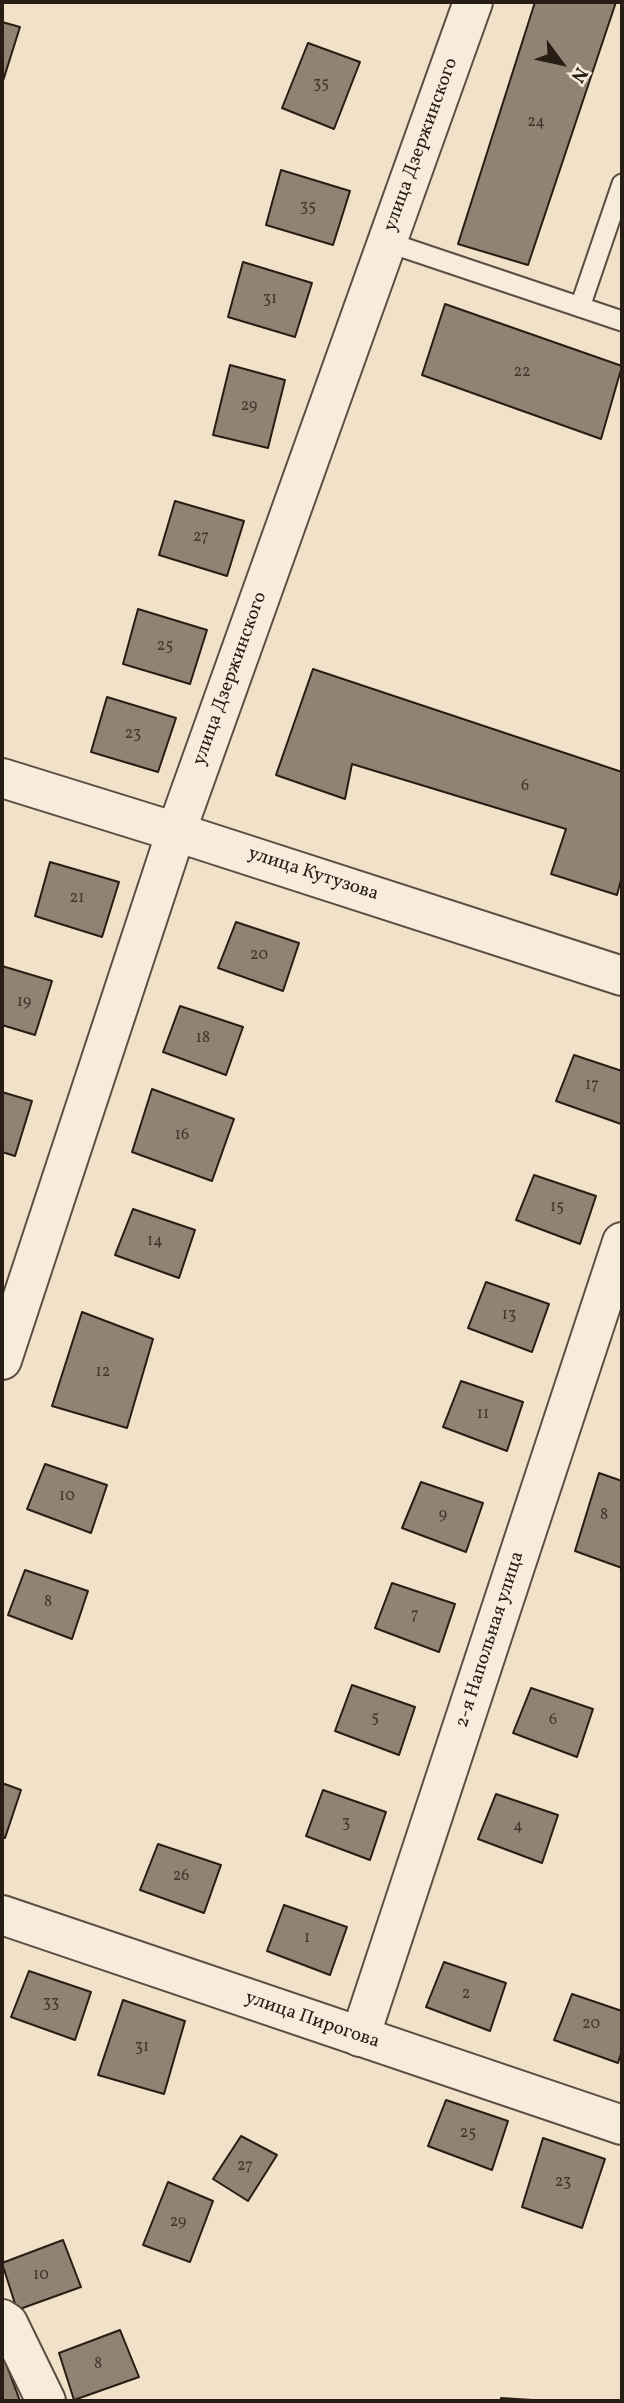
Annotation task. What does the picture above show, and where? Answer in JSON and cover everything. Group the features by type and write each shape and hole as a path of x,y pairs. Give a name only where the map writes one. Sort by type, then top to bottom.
{"street":[{"name":"улица Дзержинского","path":"2,1360 176,832 473,2"},
{"name":"улица Кутузова","path":"2,778 622,976"},
{"name":"2-я Напольная улица","path":"360,2037 622,1242"},
{"name":"улица Пирогова","path":"2,1915 622,2125"},
{"path":"2,2319 8,2323 46,2401"}],"lane":[{"path":"580,307 622,184"},
{"path":"387,243 622,321"}],"building":[{"path":"535,2 616,2 528,265 458,244"},
{"path":"2,22 20,27 3,81 2,81"},
{"path":"308,43 360,62 334,129 282,108"},
{"path":"281,170 350,191 333,245 266,225"},
{"path":"243,262 312,283 295,337 228,317"},
{"path":"445,304 622,366 601,439 422,375"},
{"path":"230,365 285,380 268,448 213,435"},
{"path":"175,501 244,521 227,576 159,555"},
{"path":"138,609 207,630 190,684 123,664"},
{"path":"313,669 622,772 622,876 617,895 551,874 566,829 352,764 345,799 276,775"},
{"path":"107,697 176,718 158,772 91,752"},
{"path":"50,862 119,882 102,937 35,916"},
{"path":"236,922 299,943 283,991 218,968"},
{"path":"2,966 52,981 35,1035 2,1025"},
{"path":"180,1006 243,1027 226,1075 163,1052"},
{"path":"574,1055 622,1071 621,1124 556,1101"},
{"path":"152,1089 234,1119 212,1181 132,1152"},
{"path":"2,1092 32,1101 15,1156 2,1152"},
{"path":"534,1175 596,1196 580,1244 516,1220"},
{"path":"133,1209 195,1230 179,1278 115,1255"},
{"path":"486,1282 549,1304 532,1352 468,1328"},
{"path":"82,1312 153,1339 127,1428 52,1406"},
{"path":"461,1381 523,1402 507,1451 443,1427"},
{"path":"45,1464 107,1485 91,1533 27,1509"},
{"path":"599,1473 622,1481 622,1568 575,1551"},
{"path":"421,1482 483,1503 466,1552 402,1528"},
{"path":"25,1570 88,1591 72,1639 8,1615"},
{"path":"392,1583 455,1604 439,1652 375,1628"},
{"path":"352,1685 415,1707 399,1755 335,1731"},
{"path":"531,1688 593,1709 577,1757 513,1733"},
{"path":"2,1783 21,1790 5,1838 2,1837"},
{"path":"323,1790 386,1812 370,1860 306,1836"},
{"path":"496,1794 558,1815 542,1863 478,1839"},
{"path":"158,1844 221,1865 204,1913 140,1890"},
{"path":"284,1905 347,1927 330,1975 267,1951"},
{"path":"444,1962 506,1983 490,2031 426,2007"},
{"path":"29,1971 91,1992 75,2040 11,2017"},
{"path":"572,1994 622,2011 622,2050 618,2063 554,2040"},
{"path":"123,2000 185,2021 164,2094 98,2075"},
{"path":"446,2100 508,2121 492,2170 428,2146"},
{"path":"241,2136 277,2155 248,2201 213,2179"},
{"path":"543,2138 605,2159 582,2228 522,2207"},
{"path":"168,2182 213,2201 190,2262 143,2245"},
{"path":"63,2240 81,2287 17,2310 2,2263"},
{"path":"120,2330 139,2377 74,2400 59,2353"},
{"path":"4,2358 20,2401 2,2401"},
{"path":"501,2398 548,2401 501,2401"}]}
